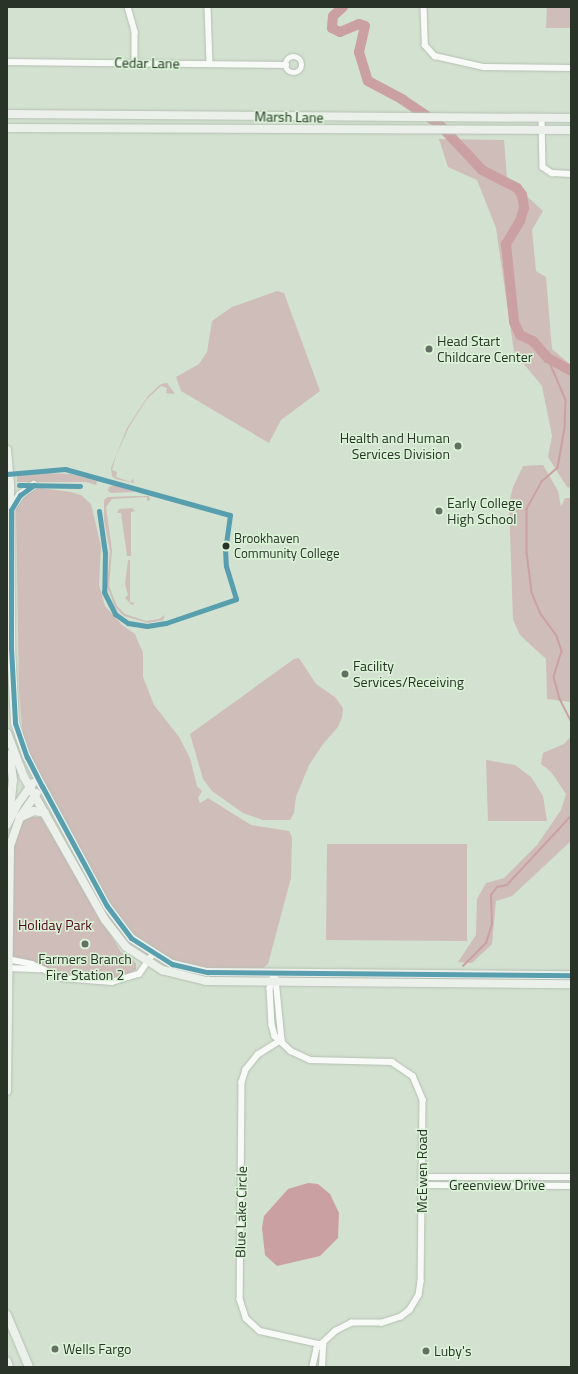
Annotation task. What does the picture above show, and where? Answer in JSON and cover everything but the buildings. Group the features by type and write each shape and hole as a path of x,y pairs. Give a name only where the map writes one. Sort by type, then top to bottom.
{"main road":[{"name":"Marsh Lane","path":"7,114 458,119 571,118"},
{"name":"Marsh Lane","path":"7,128 422,131 571,130"},
{"path":"7,450 11,510 9,539 10,688 15,723 27,757 42,786 118,922 131,938 153,954 172,964 196,971 571,975"},
{"path":"11,510 20,495 34,485"},
{"path":"8,736 30,787 111,929 126,947 147,963 175,975 199,980 571,984"},
{"path":"8,736 13,780 8,822"},
{"path":"8,822 30,787 38,778"},
{"path":"7,1091 8,854 14,830 20,817 42,786"},
{"path":"20,817 34,811 45,812"},
{"path":"7,1315 28,1365"},
{"path":"7,1361 9,1367"}],"street":[{"path":"128,7 135,32 135,63"},
{"path":"208,7 210,64"},
{"path":"424,7 425,45 435,56 484,67 571,68"},
{"name":"Cedar Lane","path":"7,62 286,64"},
{"path":"542,118 543,167 552,173 571,174"},
{"path":"7,964 32,964 40,969 76,980 112,982 133,978 141,972 153,954"},
{"path":"275,972 274,981 282,1040"},
{"name":"McEwen Road","path":"282,1040 291,1051 305,1059 386,1062 409,1072 420,1088 423,1100 421,1281 416,1302 401,1317 392,1321 346,1325 336,1331 315,1355 313,1367"},
{"name":"Blue Lake Circle","path":"282,1040 258,1055 243,1076 242,1082 240,1298 246,1318 260,1331 323,1345"},
{"name":"Greenview Drive","path":"422,1177 571,1177"},
{"path":"498,1177 498,1185"},
{"path":"544,1177 544,1186"},
{"name":"Greenview Drive","path":"422,1185 571,1186"},
{"path":"322,1367 323,1345"}],"green space":[{"path":"547,7 571,7 571,28 546,28"},
{"path":"439,139 504,140 507,178 543,211 532,230 536,271 546,277 552,349 571,365 571,488 567,487 548,457 552,436 542,386 514,352 496,228 477,180 448,167"},
{"path":"277,291 284,293 320,391 281,420 269,443 181,391 176,377 199,364 207,352 212,321 232,307"},
{"path":"167,383 175,394 166,393 167,388 161,386 147,399 129,427 116,456 112,470 117,472 116,477 131,482 133,478 134,483 116,479 112,476 111,468 127,428 148,396 161,384"},
{"path":"543,465 558,491 561,507 565,498 571,498 571,702 547,699 546,659 520,635 513,620 509,503 513,487 523,466"},
{"path":"45,473 71,474 97,481 96,485 86,482 17,482 17,476"},
{"path":"114,485 135,492 111,493 108,491 109,487"},
{"path":"40,488 71,492 81,495 91,504 101,546 99,585 105,606 122,625 135,634 143,653 143,677 154,705 179,737 190,758 197,786 202,791 198,798 200,803 208,798 251,825 289,831 292,837 291,878 268,964 263,968 206,968 169,959 142,942 118,919 40,776 23,738 19,691 16,508 23,493"},
{"path":"149,496 150,500 147,501 147,497 112,499 106,507 112,550 109,586 117,606 125,614 146,621 159,619 165,615 163,620 148,623 124,616 115,607 107,586 110,551 104,520 104,500 108,497"},
{"path":"132,508 135,511 131,512 131,556 127,556 121,513 117,513 119,509"},
{"path":"128,560 130,560 130,602 135,603 132,605 125,598 128,595 125,584"},
{"path":"299,658 316,684 335,697 343,708 342,717 338,727 323,744 309,765 296,797 294,813 290,820 263,820 243,813 212,791 203,779 190,734 294,659"},
{"path":"571,736 571,841 512,896 496,901 492,944 472,963 458,962 476,935 477,899 486,883 504,878 537,845 561,810 566,794 551,772 541,764 543,753 564,744"},
{"path":"486,760 515,765 531,777 543,796 547,821 488,821"},
{"name":"Holiday Park","path":"26,817 41,817 121,952 136,963 136,970 123,978 93,979 60,975 33,961 12,957 13,846 17,831"},
{"path":"327,844 467,844 467,941 326,940"}],"shaded area":[{"path":"308,1183 318,1184 330,1194 339,1213 338,1238 320,1256 277,1266 265,1255 262,1228 264,1216 288,1189"}],"waterway":[{"path":"343,7 333,16 332,28 340,32 359,24 365,26 359,52 368,81 403,100 439,124 482,170 517,188 522,195 524,208 520,221 506,244 514,322 520,335 533,341 548,358 571,371"},
{"path":"548,358 566,400 565,428 558,468 542,482 527,509 527,552 532,593 541,614 557,636 562,651 554,677 560,699 571,721"},
{"path":"463,966 486,943 492,925 491,895 497,887 507,885 571,816"}],"transit line":[{"path":"7,474 65,469 230,515"},
{"path":"19,485 80,486"},
{"path":"34,485 20,495 11,510 11,648 15,723 27,757 42,786 107,906 131,938 172,964 208,972 571,975"},
{"path":"99,511 105,553 104,592 115,614 128,623 147,626 166,623 236,599"},
{"path":"230,515 225,549 226,566 236,599"}],"place":[{"name":"Head Start Childcare Center","path":"429,349"},
{"name":"Health and Human Services Division","path":"458,446"},
{"name":"Early College High School","path":"439,511"},
{"name":"Brookhaven Community College","path":"226,546"},
{"name":"Facility Services/Receiving","path":"345,674"},
{"name":"Farmers Branch Fire Station 2","path":"85,944"},
{"name":"Wells Fargo","path":"55,1349"},
{"name":"Luby's","path":"426,1351"}]}
